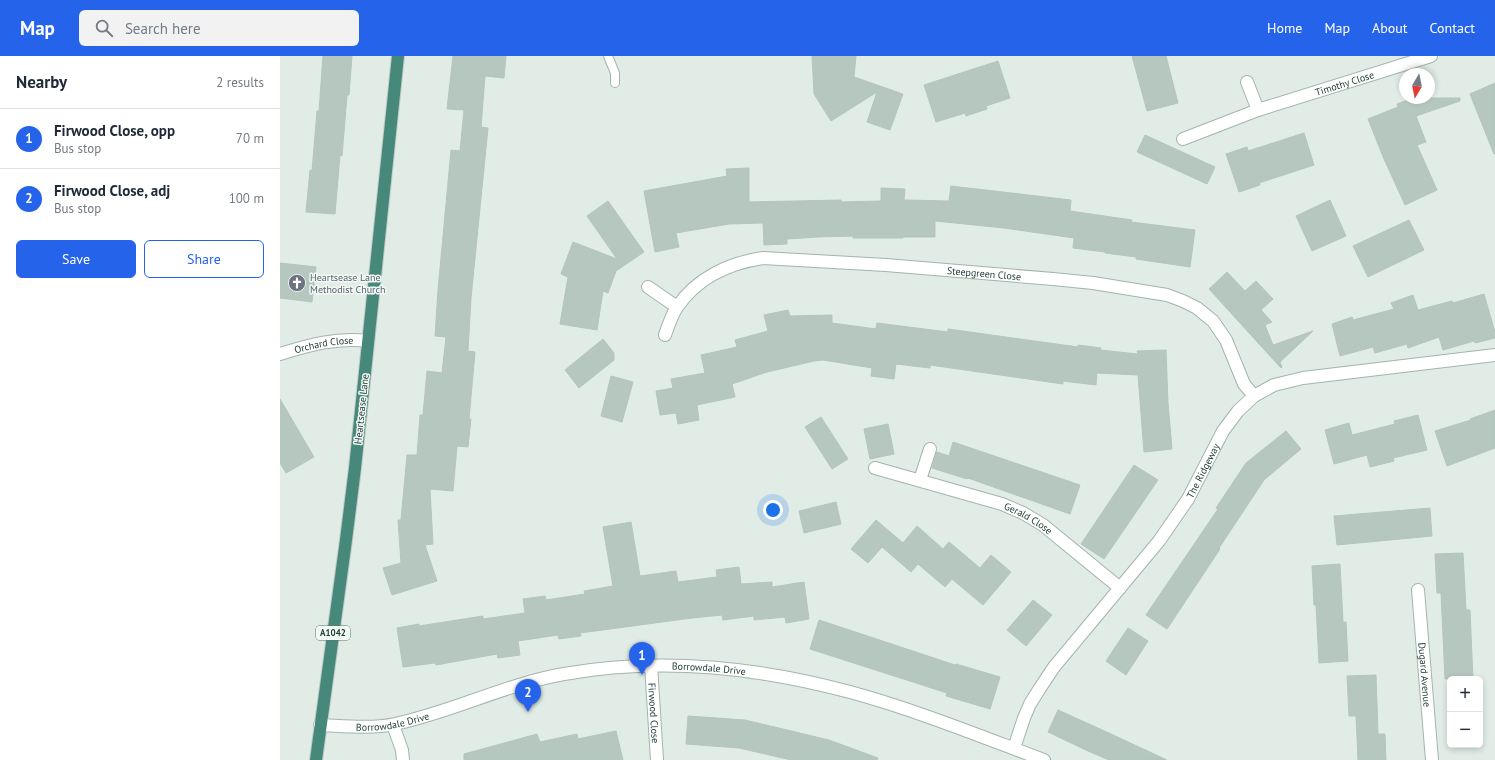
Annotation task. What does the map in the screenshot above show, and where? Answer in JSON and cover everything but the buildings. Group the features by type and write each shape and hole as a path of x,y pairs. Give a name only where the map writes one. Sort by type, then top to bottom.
{"highway":[{"name":"Heartsease Lane","path":"316,760 346,540 398,56"}],"street":[{"name":"Timothy Close","path":"1183,139 1258,110 1431,56"},
{"path":"1247,82 1258,110"},
{"name":"Steepgreen Close","path":"665,335 677,307 691,292 710,276 724,268 744,260 763,258 886,265 1100,284 1167,295 1197,308 1213,321 1226,340 1244,384 1254,396"},
{"path":"648,287 677,307"},
{"name":"Orchard Close","path":"280,354 316,343 354,339 368,341"},
{"name":"The Ridgeway","path":"1014,748 1030,704 1054,667 1164,535 1188,499 1223,431 1238,411 1254,396 1274,385 1303,378 1495,355"},
{"path":"920,480 930,450"},
{"name":"Gerald Close","path":"875,468 1002,504 1023,513 1043,525 1120,588"},
{"name":"Dugard Avenue","path":"1418,590 1432,760"},
{"name":"Borrowdale Drive","path":"320,725 363,726 393,724 418,718 530,682 562,674 595,669 651,665 697,666 761,673 849,692 894,706 1044,760"},
{"name":"Firwood Close","path":"651,665 657,760"},
{"path":"393,724 402,750 403,760"}],"lane":[{"path":"608,56 615,73 615,83"}],"place":[{"name":"Heartsease Lane Methodist Church","path":"297,283"},
{"name":"Firwood Close, opp","path":"642,675"},
{"name":"Firwood Close, adj","path":"528,712"}]}
